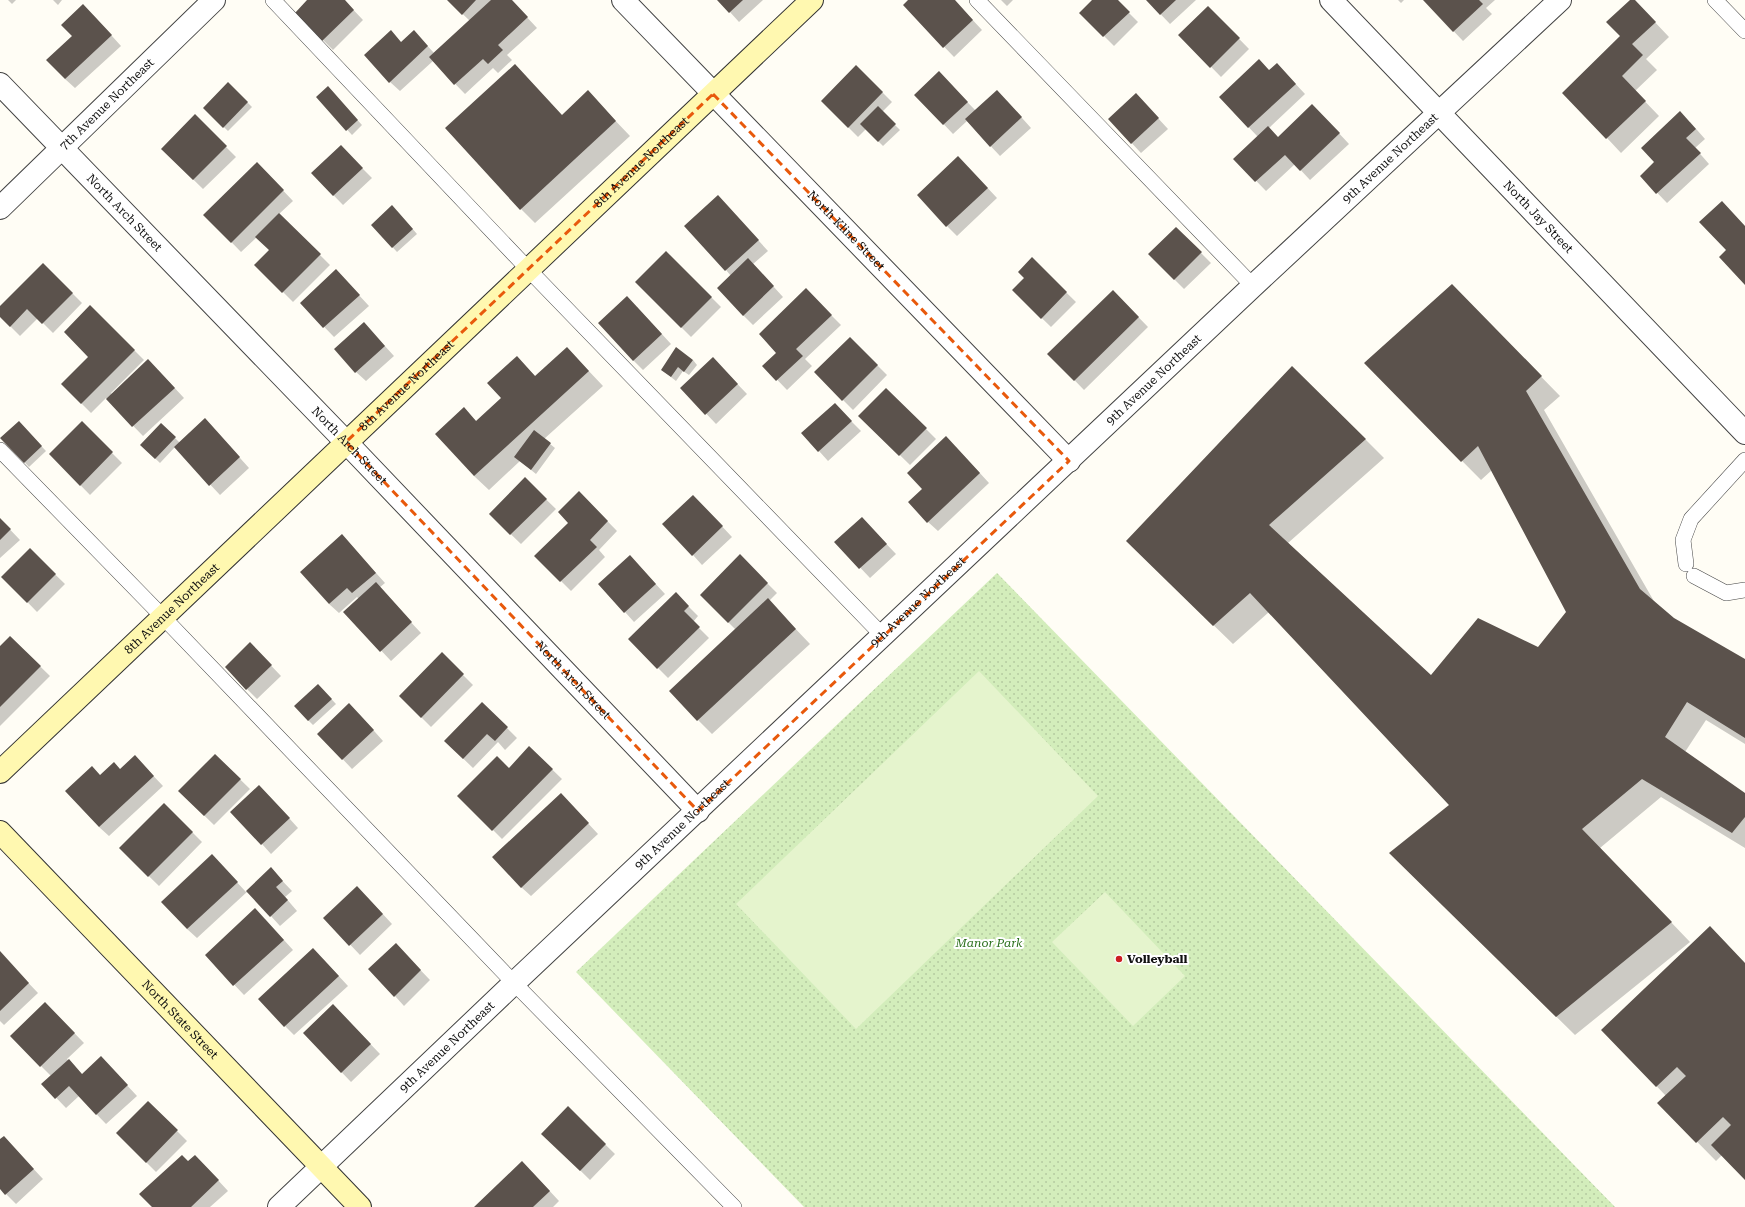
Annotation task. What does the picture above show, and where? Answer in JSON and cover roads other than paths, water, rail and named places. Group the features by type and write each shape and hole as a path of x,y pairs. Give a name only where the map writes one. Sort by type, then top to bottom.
{"main road":[{"name":"8th Avenue Northeast","path":"0,772 162,616 812,0"},
{"name":"North State Street","path":"0,832 360,1207"}],"street":[{"name":"7th Avenue Northeast","path":"0,208 214,0"},
{"name":"North Kline Street","path":"623,0 1069,461"},
{"name":"North Jay Street","path":"1331,0 1745,433"},
{"name":"9th Avenue Northeast","path":"279,1207 514,983 1253,286 1560,0"},
{"name":"North Arch Street","path":"0,84 346,442 698,810"}],"lane":[{"path":"273,0 528,269 883,636"},
{"path":"977,0 1253,286"},
{"path":"1714,0 1745,32"},
{"path":"0,450 162,616 514,983 734,1207"},
{"path":"1745,460 1691,519 1682,540 1690,570 1726,593 1745,590"}],"place":[{"name":"Volleyball","path":"1119,959"}],"park label":[{"name":"Manor Park","path":"989,943"}]}
